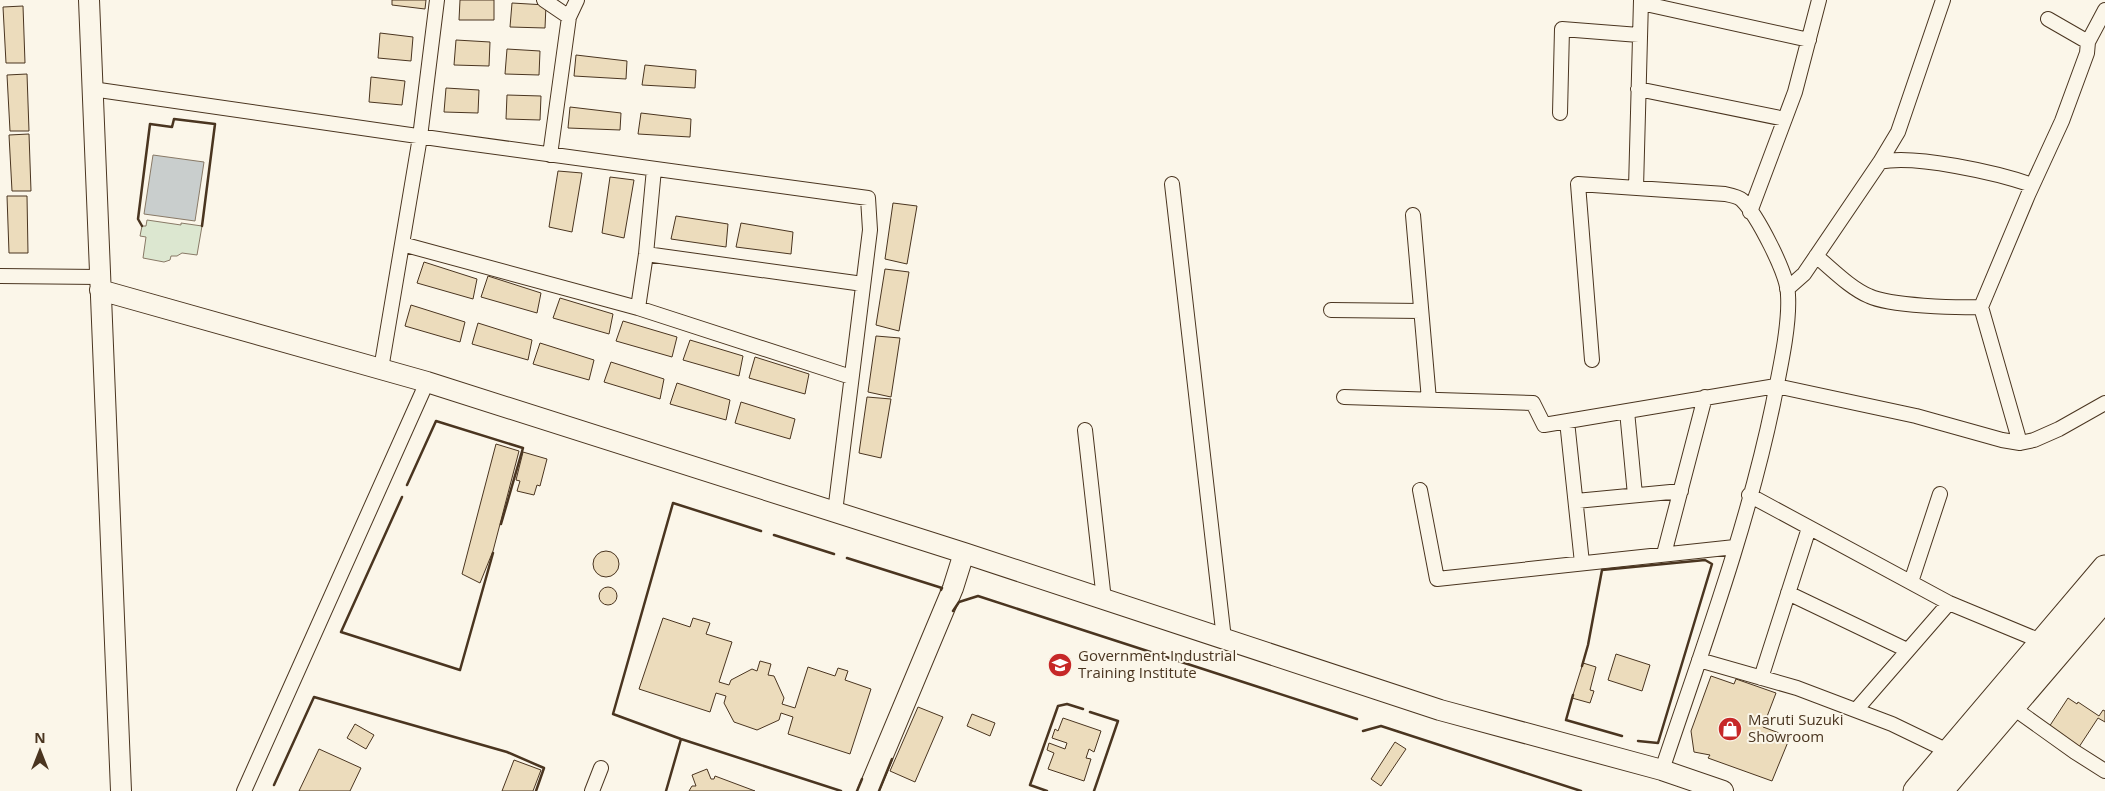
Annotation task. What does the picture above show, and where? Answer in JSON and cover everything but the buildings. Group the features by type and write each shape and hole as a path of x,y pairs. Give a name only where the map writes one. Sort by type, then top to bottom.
{"highway":[{"path":"1916,791 2105,568"},
{"path":"1940,791 2105,598"}],"main road":[{"path":"89,0 120,791"},
{"path":"99,283 427,382 835,512 1440,710 1662,770 1723,791"},
{"path":"868,791 953,588 964,554"}],"street":[{"path":"382,369 420,137 437,0"},
{"path":"544,0 569,17"},
{"path":"550,154 569,17 577,0"},
{"path":"1750,212 1795,92 1818,0"},
{"path":"1788,290 1804,274 1880,162 1898,132 1943,0"},
{"path":"1636,188 1641,1 1809,40"},
{"path":"2020,443 1981,307 2032,185 2062,121 2087,53 2088,42 2105,10"},
{"path":"2048,19 2088,42"},
{"path":"1560,113 1562,28 1639,35"},
{"path":"92,89 420,137 868,198 870,230 835,512"},
{"path":"1638,89 1785,119"},
{"path":"1880,162 1892,159 1926,162 2010,177 2032,185"},
{"path":"638,308 646,254 654,169"},
{"path":"1172,184 1224,639"},
{"path":"1592,360 1578,184 1725,194 1742,199 1762,230 1785,276 1788,290 1786,326 1765,441 1718,607 1662,770"},
{"path":"1413,215 1429,400"},
{"path":"402,244 638,308 852,377"},
{"path":"646,254 863,284"},
{"path":"1816,256 1868,296 1884,301 1962,308 1981,307"},
{"path":"0,276 99,283"},
{"path":"1331,310 1421,311"},
{"path":"244,791 427,382"},
{"path":"1344,396 1533,403 1544,425 1776,386 1916,416 2002,440 2020,443 2034,440 2059,430 2105,403"},
{"path":"1664,554 1705,397"},
{"path":"1627,411 1635,495"},
{"path":"1567,421 1582,563"},
{"path":"1085,430 1104,600"},
{"path":"1420,490 1437,579 1735,547"},
{"path":"1576,501 1681,491"},
{"path":"1910,582 1940,494"},
{"path":"1749,495 1949,603 2042,642"},
{"path":"1761,678 1809,528"},
{"path":"1788,593 1907,650"},
{"path":"1856,710 1949,603"},
{"path":"1699,660 1797,688 1892,724 1950,752"},
{"path":"2012,706 2075,752 2105,771"},
{"path":"592,791 601,768"}],"green space":[{"path":"147,220 202,226 197,255 182,253 177,256 171,256 170,260 164,262 143,258 146,237 140,236 142,226 146,226"}],"shaded area":[{"path":"153,155 204,162 195,221 144,214"}],"wall":[{"path":"142,226 138,219 150,124 172,127 174,119 215,124 202,226"},
{"path":"407,485 436,421 523,448 501,524"},
{"path":"402,497 341,632 460,670 493,553"},
{"path":"761,531 673,503 613,714 681,739 841,791"},
{"path":"774,535 834,554"},
{"path":"847,558 942,588 941,590"},
{"path":"1582,666 1588,645 1602,570 1705,560 1712,564 1658,743 1638,741"},
{"path":"953,611 959,602 978,596 1357,719"},
{"path":"1573,695 1566,720 1622,736"},
{"path":"274,785 314,697 507,752 544,768 536,791"},
{"path":"1047,791 1030,785 1058,706 1067,704 1083,709"},
{"path":"1090,712 1118,721 1094,791"},
{"path":"1363,731 1381,726 1581,791"},
{"path":"666,791 681,739"},
{"path":"879,791 892,759"},
{"path":"857,791 862,779"}],"place":[{"name":"Government Industrial Training Institute","path":"1060,665"},
{"name":"Maruti Suzuki Showroom","path":"1730,729"}]}
